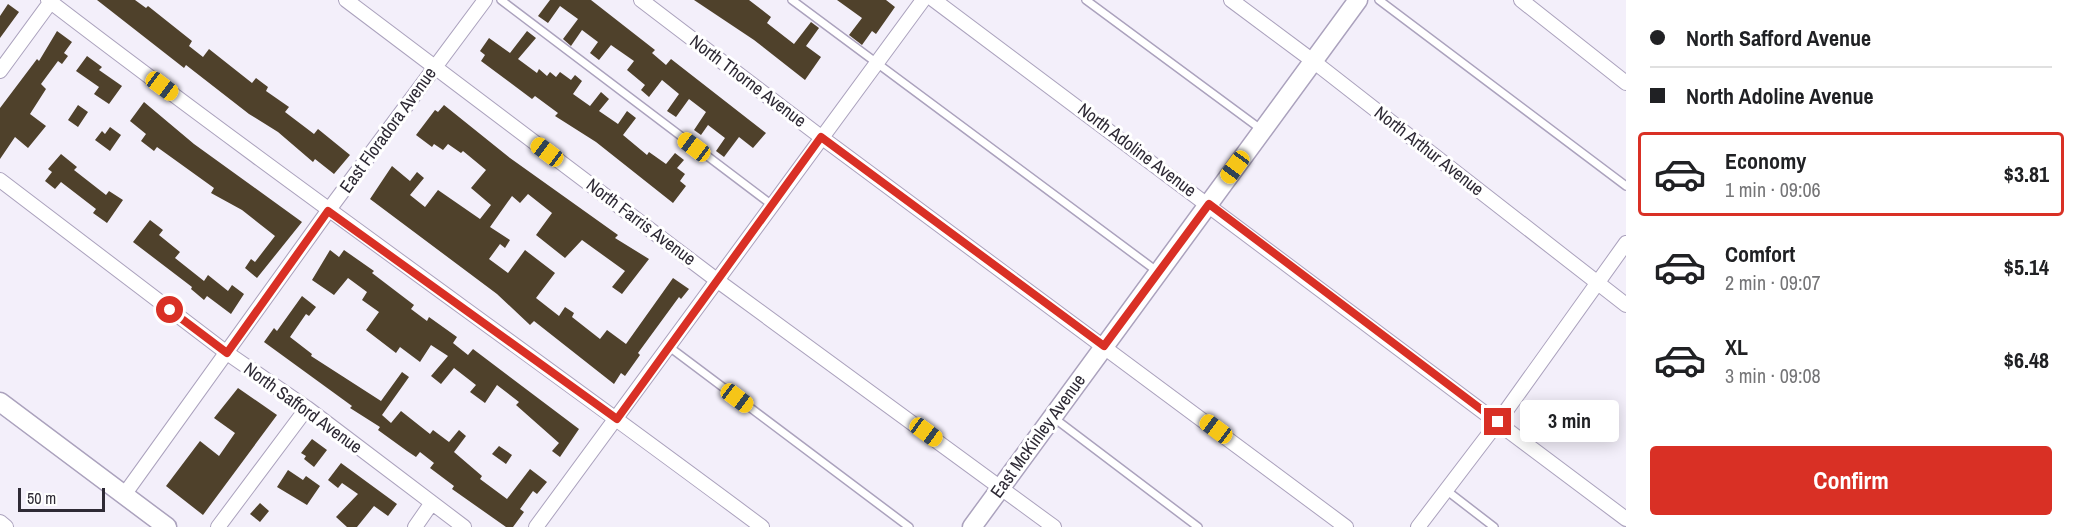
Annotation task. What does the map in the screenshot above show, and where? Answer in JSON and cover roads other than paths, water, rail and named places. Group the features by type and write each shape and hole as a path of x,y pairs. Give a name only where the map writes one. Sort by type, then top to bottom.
{"main road":[{"name":"East McKinley Avenue","path":"972,527 1358,0"},
{"path":"0,402 167,527"}],"street":[{"name":"North Farris Avenue","path":"346,0 718,280 1054,527"},
{"name":"East Floradora Avenue","path":"124,495 328,211 485,0"},
{"name":"North Thorne Avenue","path":"641,0 821,137 1346,527"},
{"path":"536,527 923,0"},
{"name":"North Adoline Avenue","path":"934,0 1626,519"},
{"name":"North Arthur Avenue","path":"1231,0 1313,61 1626,305"},
{"path":"1521,0 1626,83"},
{"path":"0,71 50,1 328,211 617,419 762,527"},
{"name":"North Safford Avenue","path":"0,180 227,353 307,408 464,527"},
{"path":"1418,527 1498,422 1626,243"},
{"path":"218,527 307,408"},
{"path":"415,527 431,504"},
{"path":"0,522 6,527"}],"lane":[{"path":"501,0 772,205"},
{"path":"792,0 1158,272"},
{"path":"1086,0 1262,130"},
{"path":"1379,0 1626,186"},
{"path":"668,346 909,527"},
{"path":"1052,417 1198,527"},
{"path":"1446,490 1494,527"}]}
